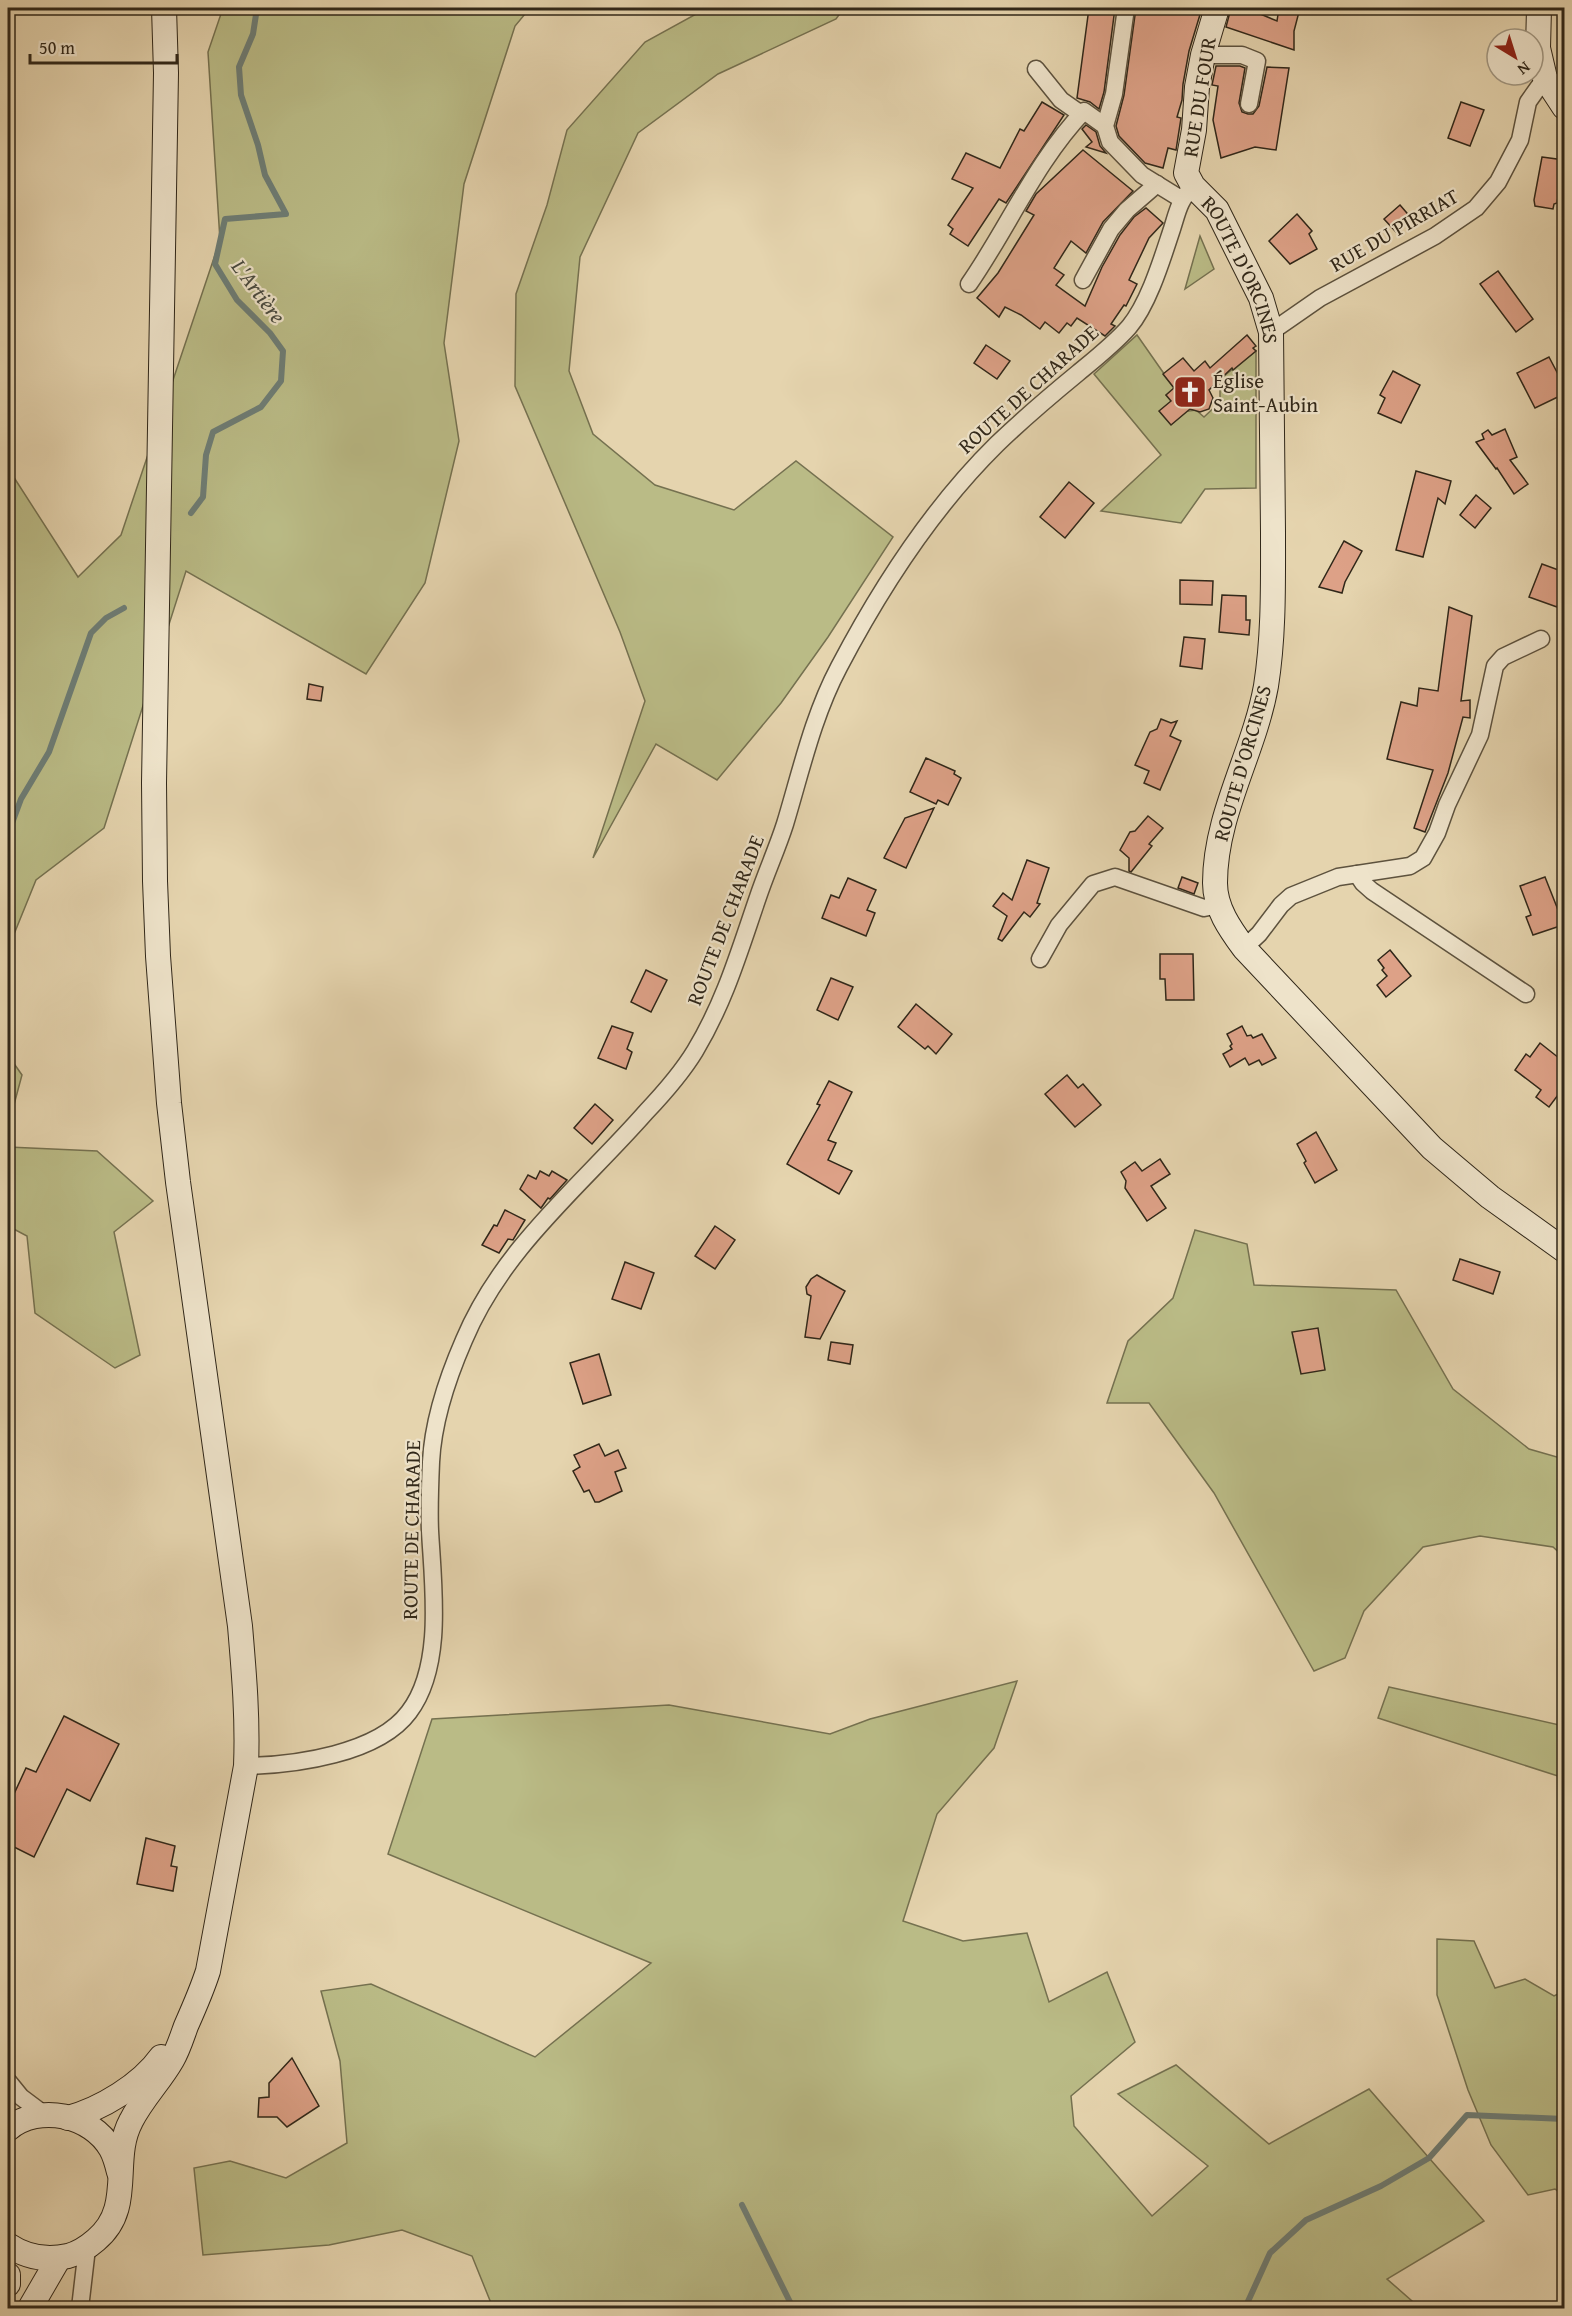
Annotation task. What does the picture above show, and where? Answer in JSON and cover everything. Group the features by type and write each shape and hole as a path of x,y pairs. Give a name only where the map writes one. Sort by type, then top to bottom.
{"street":[{"path":"8,2245 19,2252 39,2258 59,2258 87,2248 103,2235 114,2218 120,2198 120,2177 126,2133 131,2120 173,2059 201,1995 213,1950 246,1766 246,1692 240,1626 178,1182 165,1061 158,956 154,783 166,73 164,8"},
{"path":"1126,8 1114,94 1105,126 1110,141 1142,175 1157,184 1187,192"},
{"name":"RUE DU FOUR","path":"1187,192 1186,173 1194,130 1197,87 1217,8"},
{"path":"1539,8 1539,27"},
{"path":"1203,56 1242,55 1257,61 1249,104"},
{"path":"1036,69 1061,100 1081,114"},
{"path":"1545,78 1564,107"},
{"name":"RUE DU PIRRIAT","path":"1271,332 1320,298 1435,236 1476,208 1498,182 1520,140 1528,102 1539,87"},
{"path":"969,284 994,248 1039,171 1068,128 1084,111 1105,126"},
{"path":"1083,280 1111,229 1127,210 1157,184"},
{"name":"ROUTE DE CHARADE","path":"246,1766 326,1756 357,1747 390,1731 407,1715 418,1699 429,1667 431,1649 433,1614 430,1522 431,1459 435,1430 459,1351 491,1284 525,1240 629,1132 679,1076 726,992 784,828 802,762 821,706 843,660 907,554 967,475 1028,415 1101,354 1128,328 1142,308 1187,192"},
{"name":"ROUTE D'ORCINES","path":"1187,192 1216,210 1261,298 1271,332 1272,633 1266,687 1255,732 1219,835 1215,885 1219,905 1231,930 1244,948 1432,1148 1490,1197 1564,1250"},
{"path":"1244,948 1291,896 1338,877 1410,866 1423,858 1480,735 1495,666 1503,657 1541,639"},
{"path":"1357,873 1372,891 1526,994"},
{"path":"1040,959 1059,925 1093,884 1115,877 1204,908 1219,905"},
{"path":"8,2129 28,2118 89,2111 107,2103 157,2063 187,2025"},
{"path":"8,2080 21,2097 57,2116 97,2132 111,2148 120,2177"},
{"path":"80,2308 87,2248"},
{"path":"30,2308 59,2258"},
{"path":"8,2275 8,2284"}],"green space":[{"path":"223,8 530,8 515,26 464,184 444,343 459,441 425,583 366,674 186,571 104,828 36,880 8,949 8,486 15,479 78,577 121,535 220,240 208,52"},
{"path":"707,8 844,8 836,19 718,74 638,133 580,257 569,371 593,434 655,485 734,510 796,461 893,537 828,637 781,703 717,780 656,744 593,858 645,701 620,632 515,386 516,294 547,205 567,130 645,42"},
{"path":"1200,236 1214,269 1185,289"},
{"path":"1137,335 1174,388 1166,395 1182,412 1196,410 1204,417 1220,402 1220,379 1256,351 1256,488 1205,489 1181,523 1101,511 1161,455 1094,374"},
{"path":"8,1055 22,1075 8,1127"},
{"path":"8,1147 97,1151 153,1201 114,1232 140,1355 115,1368 35,1313 27,1236 8,1226"},
{"path":"1195,1230 1247,1244 1254,1285 1396,1290 1453,1389 1529,1449 1564,1459 1564,1557 1553,1547 1480,1536 1423,1547 1364,1611 1345,1658 1314,1671 1214,1493 1149,1403 1107,1403 1128,1341 1173,1298"},
{"path":"1017,1681 994,1748 937,1814 903,1921 963,1941 1027,1933 1049,2002 1107,1972 1135,2042 1071,2096 1074,2126 1152,2216 1208,2166 1118,2094 1176,2065 1269,2144 1369,2089 1484,2221 1387,2279 1420,2308 493,2308 472,2256 402,2230 329,2245 203,2255 194,2168 230,2161 286,2178 347,2143 340,2061 321,1991 371,1984 535,2057 651,1963 388,1854 432,1719 669,1705 830,1734 870,1719"},
{"path":"1389,1687 1564,1726 1564,1778 1378,1718"},
{"path":"1437,1939 1474,1941 1495,1988 1525,1979 1554,1996 1564,1991 1564,2196 1555,2189 1528,2195 1491,2145 1468,2090 1437,1995"}],"building":[{"path":"1089,8 1115,8 1104,92 1099,109 1090,102 1077,98"},
{"path":"1136,8 1202,8 1189,51 1182,100 1177,117 1181,118 1176,150 1168,148 1163,168 1145,163 1119,136 1116,126 1124,95"},
{"path":"1231,8 1246,8 1277,21 1279,8 1300,8 1294,31 1294,50 1226,27"},
{"path":"1216,66 1245,68 1239,103 1242,112 1248,114 1253,114 1259,106 1267,67 1289,68 1276,150 1255,147 1221,158 1213,120 1218,86 1212,85"},
{"path":"1042,102 1064,115 1006,203 999,199 968,246 950,234 953,229 948,225 973,188 952,179 966,153 1000,168 1020,129 1024,131"},
{"path":"1461,102 1484,110 1470,146 1448,138"},
{"path":"1086,125 1096,132 1100,146 1106,153 1086,147 1092,142 1082,129"},
{"path":"1083,150 1133,191 1103,222 1086,253 1071,241 1054,268 1064,275 1056,285 1085,306 1102,267 1120,235 1134,217 1146,208 1163,223 1149,238 1129,280 1137,284 1126,306 1124,305 1111,324 1115,326 1105,336 1077,318 1071,326 1067,323 1059,333 1045,322 1040,329 1005,307 999,317 977,298 998,273 1034,215 1026,211 1036,194"},
{"path":"1542,157 1564,160 1557,203 1554,204 1553,209 1535,206 1534,200"},
{"path":"1400,205 1412,219 1396,232 1384,219"},
{"path":"1297,214 1312,231 1309,234 1317,249 1290,264 1269,241"},
{"path":"1498,271 1533,319 1516,332 1480,284"},
{"name":"Église Saint-Aubin","path":"1247,335 1256,346 1253,348 1256,351 1233,370 1232,368 1209,390 1213,398 1209,409 1200,412 1190,409 1171,425 1159,411 1171,401 1166,395 1174,388 1163,374 1183,358 1194,371 1205,361 1210,368"},
{"path":"986,345 1010,361 997,379 974,363"},
{"path":"1549,357 1559,376 1564,373 1564,394 1535,408 1517,373"},
{"path":"1393,371 1420,385 1401,423 1378,413 1385,398 1380,395"},
{"path":"1505,429 1517,457 1510,460 1528,484 1514,494 1476,442 1484,439 1482,434 1488,430 1492,435"},
{"path":"1416,471 1451,481 1445,504 1438,498 1423,557 1396,550"},
{"path":"1069,482 1094,503 1065,538 1040,517"},
{"path":"1476,495 1491,508 1475,528 1460,515"},
{"path":"1344,541 1362,551 1345,582 1342,593 1319,587"},
{"path":"1542,564 1564,572 1564,588 1557,607 1529,597"},
{"path":"1180,580 1213,581 1212,605 1180,604"},
{"path":"1222,595 1246,596 1246,620 1250,620 1249,635 1219,632"},
{"path":"1449,607 1472,616 1461,701 1470,700 1470,718 1463,717 1448,773 1425,832 1414,828 1433,770 1387,759 1401,702 1417,706 1419,688 1438,691"},
{"path":"1184,637 1205,639 1202,669 1180,666"},
{"path":"309,684 323,687 321,701 307,699"},
{"path":"1161,719 1171,723 1177,721 1170,736 1181,741 1160,790 1144,783 1149,771 1135,765 1150,732 1157,729"},
{"path":"926,758 955,771 954,774 961,778 948,805 938,800 936,804 910,792"},
{"path":"934,808 906,868 884,858 905,818"},
{"path":"1148,816 1163,828 1149,844 1152,846 1131,872 1129,871 1129,858 1120,850 1130,832 1135,831"},
{"path":"1027,860 1049,868 1037,903 1040,904 1030,917 1024,912 1002,941 998,939 1007,916 993,906 1003,893 1012,900"},
{"path":"1182,877 1198,883 1194,894 1178,888"},
{"path":"1545,877 1562,920 1558,921 1560,926 1533,935 1526,917 1531,915 1520,886"},
{"path":"848,878 876,890 867,910 875,913 866,936 822,918 831,895 839,898"},
{"path":"1390,950 1411,976 1386,997 1377,985 1387,976 1378,960"},
{"path":"1160,954 1193,954 1194,1000 1166,1000 1165,979 1160,979"},
{"path":"646,970 667,980 651,1012 631,1002"},
{"path":"831,978 853,987 838,1020 817,1010"},
{"path":"916,1004 952,1034 936,1054 928,1046 925,1049 898,1027"},
{"path":"612,1026 633,1033 627,1049 632,1052 626,1069 598,1058"},
{"path":"1242,1026 1247,1036 1251,1035 1253,1038 1262,1034 1276,1058 1262,1065 1259,1060 1249,1065 1245,1058 1230,1067 1223,1054 1232,1049 1227,1034"},
{"path":"1540,1043 1564,1062 1564,1087 1549,1107 1536,1097 1541,1090 1515,1070 1526,1054 1530,1057"},
{"path":"1067,1075 1078,1088 1083,1084 1101,1105 1075,1127 1045,1094"},
{"path":"829,1081 852,1092 828,1140 836,1143 828,1160 852,1171 839,1194 787,1164 820,1105 817,1104"},
{"path":"595,1104 613,1120 592,1144 574,1128"},
{"path":"1316,1132 1337,1170 1315,1183 1297,1144"},
{"path":"1160,1159 1170,1174 1151,1186 1166,1208 1147,1221 1125,1188 1126,1181 1121,1172 1135,1162 1142,1171"},
{"path":"540,1171 549,1176 552,1171 567,1180 541,1208 520,1189 528,1175 536,1179"},
{"path":"505,1210 525,1220 513,1240 508,1239 499,1253 482,1245 494,1225 497,1226"},
{"path":"715,1226 735,1240 715,1269 695,1256"},
{"path":"1460,1259 1500,1272 1493,1294 1453,1280"},
{"path":"625,1262 654,1273 641,1309 612,1299"},
{"path":"817,1275 845,1291 820,1339 805,1337 811,1296 807,1294 806,1287"},
{"path":"1318,1328 1325,1370 1301,1374 1292,1332"},
{"path":"831,1342 853,1345 850,1364 828,1360"},
{"path":"599,1354 611,1395 583,1404 570,1363"},
{"path":"599,1444 605,1456 618,1450 626,1468 615,1472 622,1491 595,1502 589,1490 584,1492 573,1471 580,1467 574,1455"},
{"path":"64,1716 119,1744 90,1801 67,1789 34,1857 8,1844 8,1807 26,1768 36,1772"},
{"path":"146,1838 175,1846 171,1866 177,1867 173,1891 137,1884"},
{"path":"292,2058 319,2106 287,2127 277,2117 258,2117 259,2098 269,2097 269,2083"}],"waterway":[{"name":"L'Artière","path":"191,513 203,497 206,455 213,432 261,407 281,381 283,351 270,333 237,300 215,264 225,219 286,214 265,175 258,145 241,95 239,67 253,34 257,8"},
{"name":"L'Artière","path":"8,834 21,799 49,752 91,633 106,618 124,608"},
{"path":"1245,2308 1270,2253 1306,2220 1381,2186 1429,2158 1467,2115 1564,2119"},
{"path":"742,2205 793,2308"}],"place":[{"name":"Église Saint-Aubin","path":"1190,392"}]}
